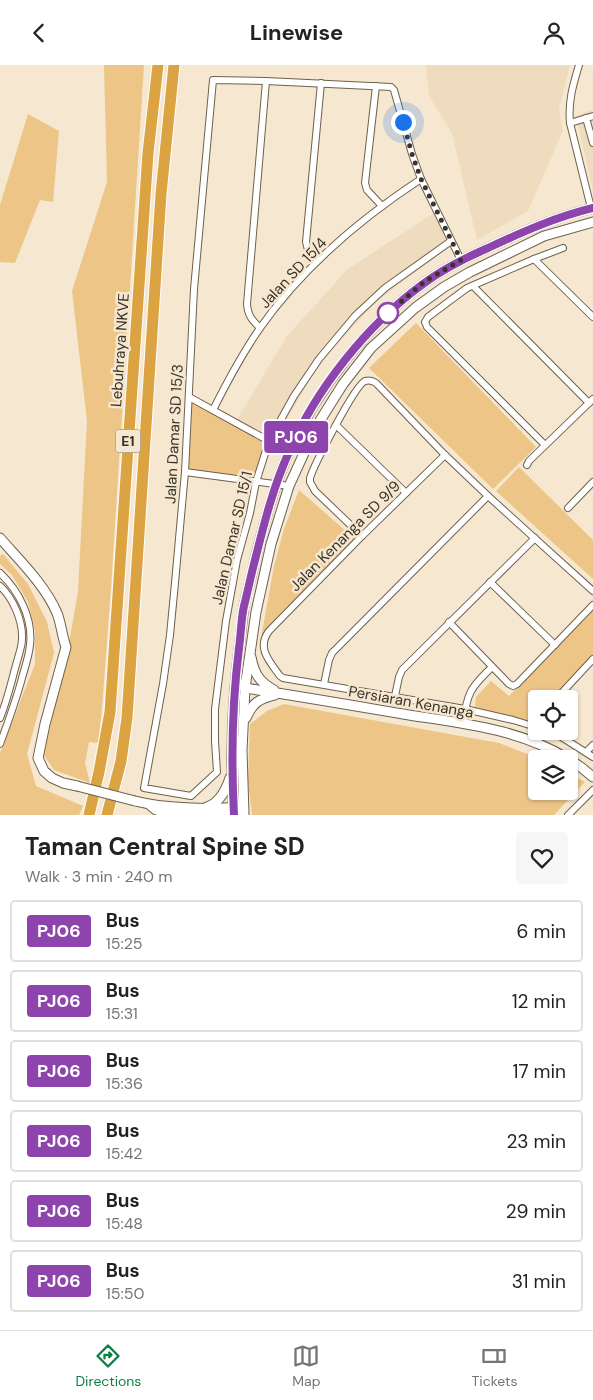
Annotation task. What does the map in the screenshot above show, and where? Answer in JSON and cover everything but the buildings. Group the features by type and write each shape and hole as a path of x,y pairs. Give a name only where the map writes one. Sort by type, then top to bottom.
{"highway":[{"name":"Lebuhraya NKVE","path":"89,815 110,712 148,153 158,65"},
{"name":"Lebuhraya NKVE","path":"107,815 120,761 127,718 161,194 174,65"}],"main road":[{"path":"239,812 232,773 231,749 233,707 244,607 276,484 289,451 306,418 333,376 363,338 398,303 424,282 461,260 525,231 592,208"},
{"path":"239,812 245,688 256,613 271,544 289,486 316,427 343,384 372,348 415,308 444,287 470,272 544,236 593,222"},
{"path":"333,376 343,384"},
{"path":"0,538 38,581 57,613 66,647 45,724 38,758 44,771 52,778 63,783 149,805 206,812 239,812"},
{"path":"250,652 255,673 260,681 280,694"},
{"path":"237,666 241,683 245,688"},
{"path":"233,707 240,691 245,688"},
{"name":"Persiaran Kenanga","path":"245,688 463,724 512,734 553,750"},
{"path":"243,727 250,709 256,702 280,694"},
{"name":"Persiaran Kenanga","path":"578,765 593,777"},
{"path":"206,812 221,797 232,773"}],"street":[{"path":"579,65 569,103 570,123 592,208"},
{"name":"Jalan Damar SD 15/3","path":"144,788 170,635 185,471 194,289 213,80 266,81"},
{"path":"260,328 247,312 246,303 266,81 376,86 389,87 394,90 421,179 461,260"},
{"path":"318,260 308,250 306,242 321,83"},
{"path":"376,86 365,183 367,190 382,206"},
{"path":"570,123 590,117 593,143"},
{"name":"Jalan SD 15/4","path":"212,410 230,376 260,328 298,281 350,231 421,179"},
{"name":"Jalan Damar SD 15/1","path":"144,788 191,796 217,772 215,709 226,621 237,560 250,513 256,482 269,441 294,396 318,359 355,316 385,288 451,241"},
{"path":"545,445 427,327 425,322 428,317 467,288 563,248"},
{"path":"534,259 592,314"},
{"path":"472,286 591,401 527,465"},
{"path":"362,535 315,491 310,482 311,474 357,389 363,382 370,381 376,383 445,455 488,496 593,591"},
{"path":"188,397 269,441"},
{"path":"336,425 406,493"},
{"name":"Jalan Kenanga SD 9/9","path":"324,684 280,676 265,654 265,636 362,535 445,455"},
{"path":"185,471 289,486"},
{"path":"568,508 593,482"},
{"path":"488,496 332,653 324,684 465,709 528,724"},
{"path":"395,696 398,677 402,670 535,537"},
{"path":"0,573 10,583 20,598 27,617 30,643 16,703 0,743"},
{"path":"490,581 554,645"},
{"path":"0,586 6,591 19,619 22,639 7,699 0,718"},
{"path":"449,622 509,685 515,685 593,605"},
{"path":"564,690 593,659"},
{"path":"463,724 465,709 473,687 492,667"},
{"path":"567,740 593,757"},
{"path":"586,752 593,745"},
{"path":"568,815 592,791"}],"shaded area":[{"path":"104,65 144,65 102,708 98,743 89,742 85,763 90,783 54,770 43,754 64,671 78,592 87,421 72,291 107,182"},
{"path":"426,65 570,65 559,109 563,131 528,211 477,240 452,133 429,96"},
{"path":"593,110 593,191 576,115"},
{"path":"28,114 59,131 53,202 40,200 15,263 0,262 0,205"},
{"path":"440,209 456,242 377,301 321,361 272,445 234,425 287,336 348,269"},
{"path":"416,323 536,447 493,489 369,368"},
{"path":"190,401 266,441 255,480 188,470"},
{"path":"519,467 593,540 593,579 496,491"},
{"path":"299,490 356,540 261,638 274,566 284,529"},
{"path":"3,554 28,584 47,622 54,653 27,754 36,786 83,806 79,815 0,815 0,753 35,664 35,630 28,602 12,575 0,564 0,556"},
{"path":"593,611 593,655 560,690 528,690 528,721 475,708 476,697 491,681 509,696"},
{"path":"284,704 499,743 528,754 528,800 568,800 554,815 252,815 248,782 250,724 267,711"},
{"path":"578,778 585,782 578,789"}],"bus line":[{"name":"PJ06","path":"234,815 231,749 233,707 244,607 276,484 289,451 306,418 333,376 363,338 380,320 424,282 461,260 525,231 593,208"}],"route":[{"path":"388,313 424,282 461,260 421,179 403,122"}]}
